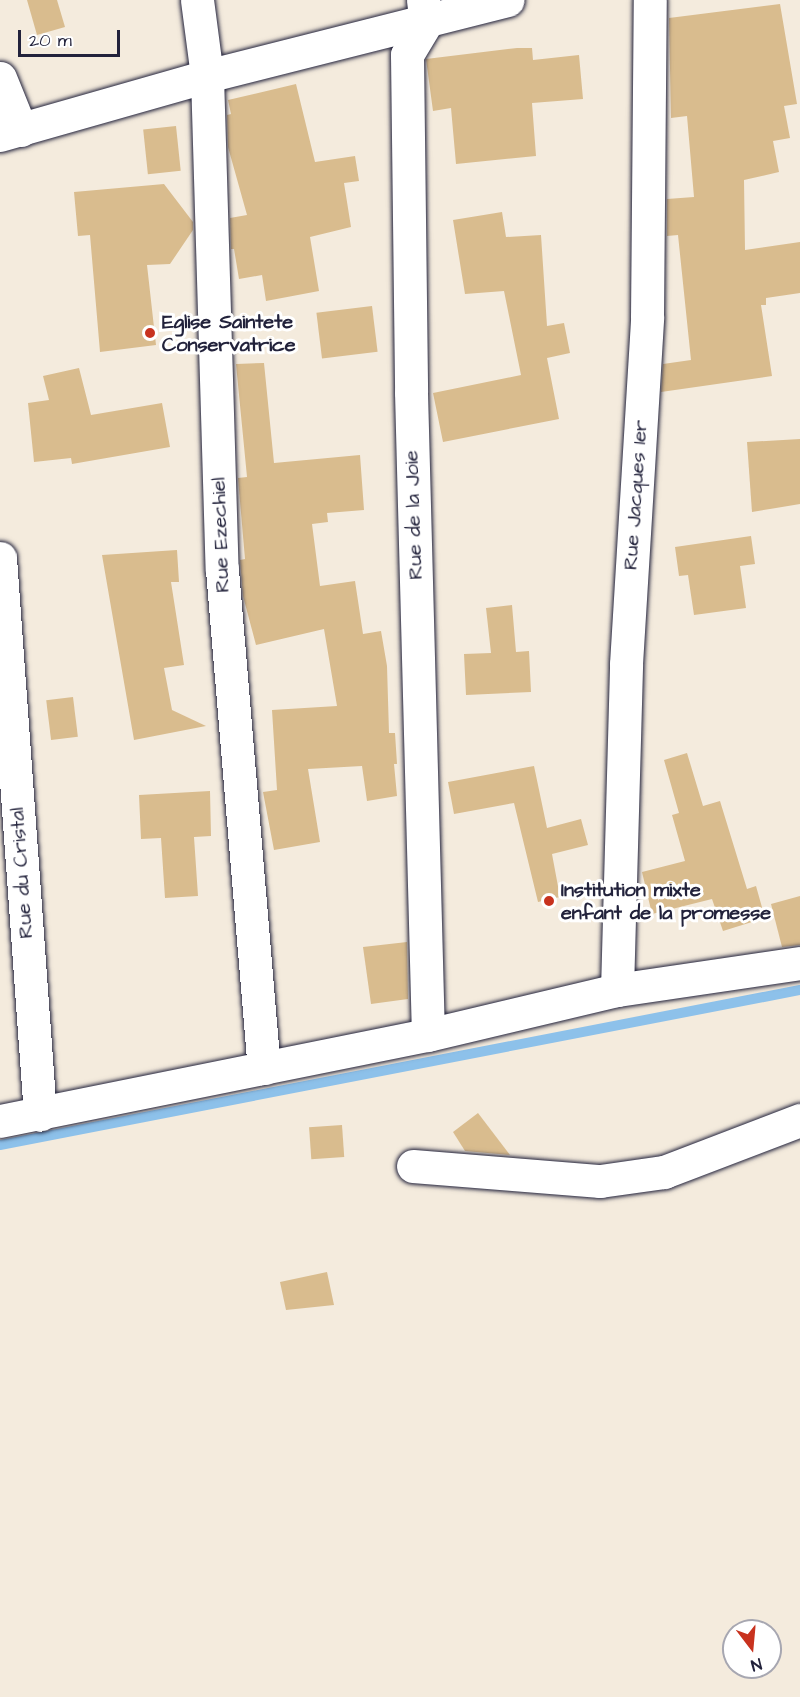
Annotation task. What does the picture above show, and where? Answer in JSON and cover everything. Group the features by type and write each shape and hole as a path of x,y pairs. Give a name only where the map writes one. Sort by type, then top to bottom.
{"street":[{"name":"Rue Ezechiel","path":"197,0 207,76 222,570 264,1068"},
{"path":"0,78 10,133 424,12 508,0"},
{"name":"Rue Jacques 1er","path":"617,990 626,664 647,317 650,0"},
{"name":"Rue de la Joie","path":"424,12 407,55 411,393 428,1035"},
{"name":"Rue du Cristal","path":"0,558 40,1115"},
{"path":"0,1121 40,1115 428,1035 617,990 800,963"},
{"path":"413,1166 600,1181 664,1172 800,1120"}],"building":[{"path":"27,0 57,0 65,27 37,35"},
{"path":"780,4 797,104 784,106 790,138 773,141 779,172 744,180 745,250 800,242 800,293 766,298 766,305 761,305 772,376 661,392 663,364 691,360 678,235 667,236 667,199 694,197 687,116 671,118 669,18"},
{"path":"532,48 533,60 579,55 583,99 532,103 536,156 456,164 451,108 433,111 426,59"},
{"path":"296,84 315,162 355,156 359,181 344,183 351,227 310,237 319,291 266,301 262,275 239,279 234,249 231,249 230,218 247,215 228,147 227,115 231,114 228,100"},
{"path":"176,126 181,171 148,174 143,129"},
{"path":"164,184 193,222 193,230 170,264 147,265 156,345 100,352 90,235 78,236 74,192"},
{"path":"502,212 506,237 541,235 547,326 564,323 570,353 547,358 559,419 443,442 433,393 521,375 504,291 465,294 453,220"},
{"path":"372,306 378,352 322,358 316,313"},
{"path":"264,363 274,463 360,455 364,510 327,513 328,522 312,524 320,586 355,581 363,634 381,631 387,666 389,733 395,733 397,764 394,764 397,796 367,801 362,766 308,769 320,842 274,850 263,792 277,790 272,710 337,706 324,629 256,645 243,596 240,560 245,559 238,478 247,477 236,364"},
{"path":"79,368 91,415 162,403 170,447 72,464 71,458 34,462 28,403 49,400 43,376"},
{"path":"800,439 800,504 752,512 747,442"},
{"path":"751,536 755,564 740,566 746,608 694,615 688,575 679,576 675,547"},
{"path":"177,550 179,582 171,582 184,665 164,668 172,710 206,726 134,740 102,555"},
{"path":"512,605 516,652 529,651 531,692 466,695 464,654 491,653 486,608"},
{"path":"73,697 78,737 51,740 46,700"},
{"path":"687,753 703,806 720,801 747,889 756,886 765,918 723,931 712,899 652,914 642,872 685,861 672,815 679,813 664,760"},
{"path":"534,766 547,828 581,819 588,845 552,854 560,897 538,902 514,803 454,814 448,782"},
{"path":"210,791 211,836 194,837 198,896 165,898 161,838 141,839 139,795"},
{"path":"800,896 800,945 782,947 771,904"},
{"path":"407,942 408,999 371,1004 363,947"},
{"path":"478,1113 510,1155 465,1151 453,1132"},
{"path":"342,1125 344,1157 311,1159 309,1127"},
{"path":"327,1272 334,1305 286,1310 280,1282"}],"waterway":[{"path":"0,1145 800,990"}],"place":[{"name":"Eglise Saintete Conservatrice","path":"150,333"},
{"name":"Institution mixte enfant de la promesse","path":"549,901"}]}
